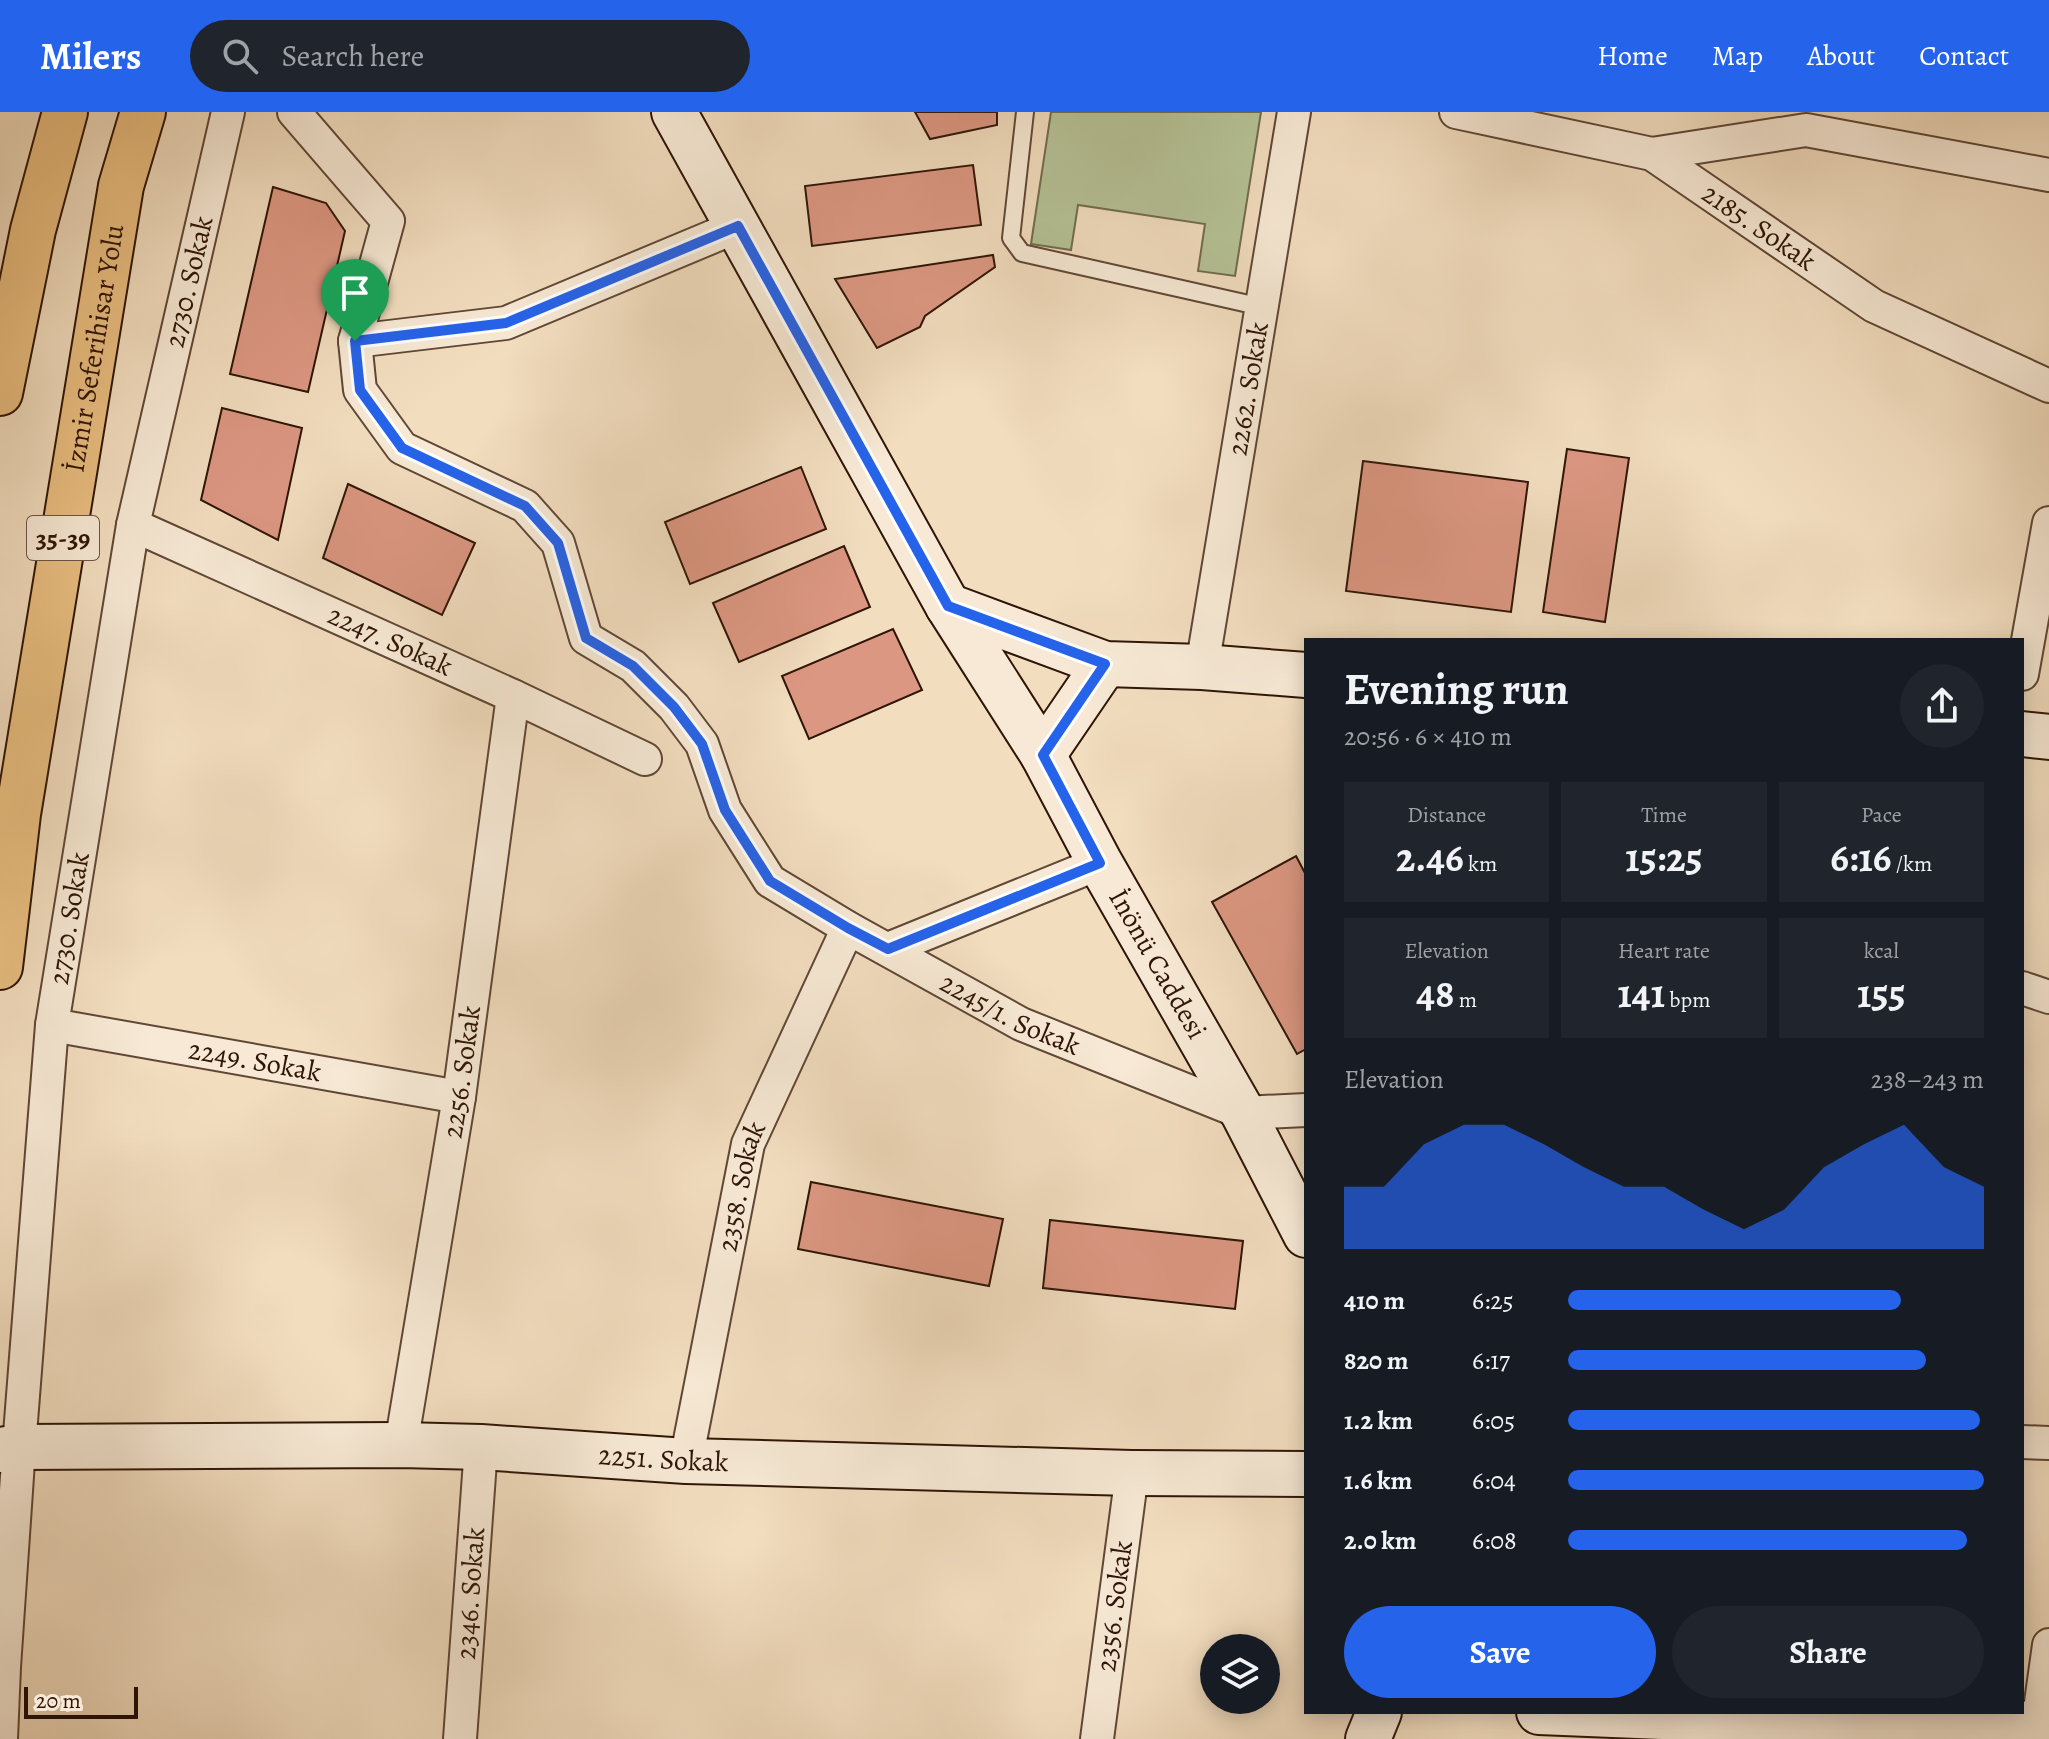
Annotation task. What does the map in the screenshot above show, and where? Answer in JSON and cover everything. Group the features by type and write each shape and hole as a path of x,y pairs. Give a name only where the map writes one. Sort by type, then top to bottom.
{"main road":[{"path":"0,393 33,230 65,112"},
{"name":"İzmir Seferihisar Yolu","path":"0,967 18,814 121,186 143,112"}],"street":[{"name":"2730. Sokak","path":"1,1739 6,1442 52,1025 133,525 228,112"},
{"name":"2245/1. Sokak","path":"294,112 388,221 355,341 360,390 402,448 525,506 558,543 586,638 633,666 674,707 702,744 725,810 770,881 1021,1024 1243,1113"},
{"name":"İnönü Caddesi","path":"674,112 948,606 1043,755 1100,863 1243,1113 1304,1231"},
{"name":"2262. Sokak","path":"1202,667 1294,112"},
{"name":"2185. Sokak","path":"1456,112 1652,154 1874,306 2049,386"},
{"path":"1652,154 1806,130 2049,175"},
{"path":"355,341 506,323 738,226"},
{"path":"2024,663 2049,523"},
{"name":"2247. Sokak","path":"133,525 513,696 645,759"},
{"path":"948,606 1105,664 1304,675"},
{"path":"1043,755 1105,664"},
{"name":"2256. Sokak","path":"401,1445 459,1097 513,696"},
{"path":"2024,734 2049,737"},
{"path":"888,949 1100,863"},
{"name":"2358. Sokak","path":"686,1461 748,1144 848,928"},
{"path":"2024,989 2049,997"},
{"name":"2249. Sokak","path":"52,1025 459,1097"},
{"path":"1243,1113 1304,1110"},
{"name":"2251. Sokak","path":"6,1442 401,1445 481,1447 686,1461 1132,1473 1304,1474"},
{"path":"2024,1442 2049,1443"},
{"name":"2346. Sokak","path":"460,1739 481,1447"},
{"name":"2356. Sokak","path":"1097,1739 1132,1473"},
{"path":"1638,1714 2043,1724 2049,1645"},
{"path":"1368,1739 1378,1714"}],"lane":[{"path":"1025,112 1011,238 1022,253 1262,307"}],"green space":[{"path":"1051,112 1261,112 1235,276 1198,271 1205,224 1078,205 1071,250 1031,244"}],"building":[{"path":"915,112 997,112 997,125 930,139"},
{"path":"973,165 981,225 812,246 805,186"},
{"path":"273,187 326,203 345,231 308,392 230,374"},
{"path":"993,255 995,267 925,316 920,327 877,348 835,279"},
{"path":"222,408 302,428 278,540 201,500"},
{"path":"1567,449 1629,458 1605,622 1543,612"},
{"path":"1363,461 1528,482 1511,612 1346,591"},
{"path":"801,467 826,529 690,584 665,522"},
{"path":"348,484 475,543 442,615 323,558"},
{"path":"844,546 870,607 739,662 713,603"},
{"path":"893,629 922,690 809,739 782,676"},
{"path":"1296,856 1304,871 1304,1050 1297,1054 1212,902"},
{"path":"811,1182 1003,1219 989,1286 798,1249"},
{"path":"1050,1220 1243,1241 1235,1309 1043,1288"}],"route":[{"path":"738,226 948,606 1105,664 1043,755 1100,863 888,949 770,881 725,810 702,744 674,707 633,666 586,638 558,543 525,506 402,448 360,390 355,341 506,323 738,226"}]}
